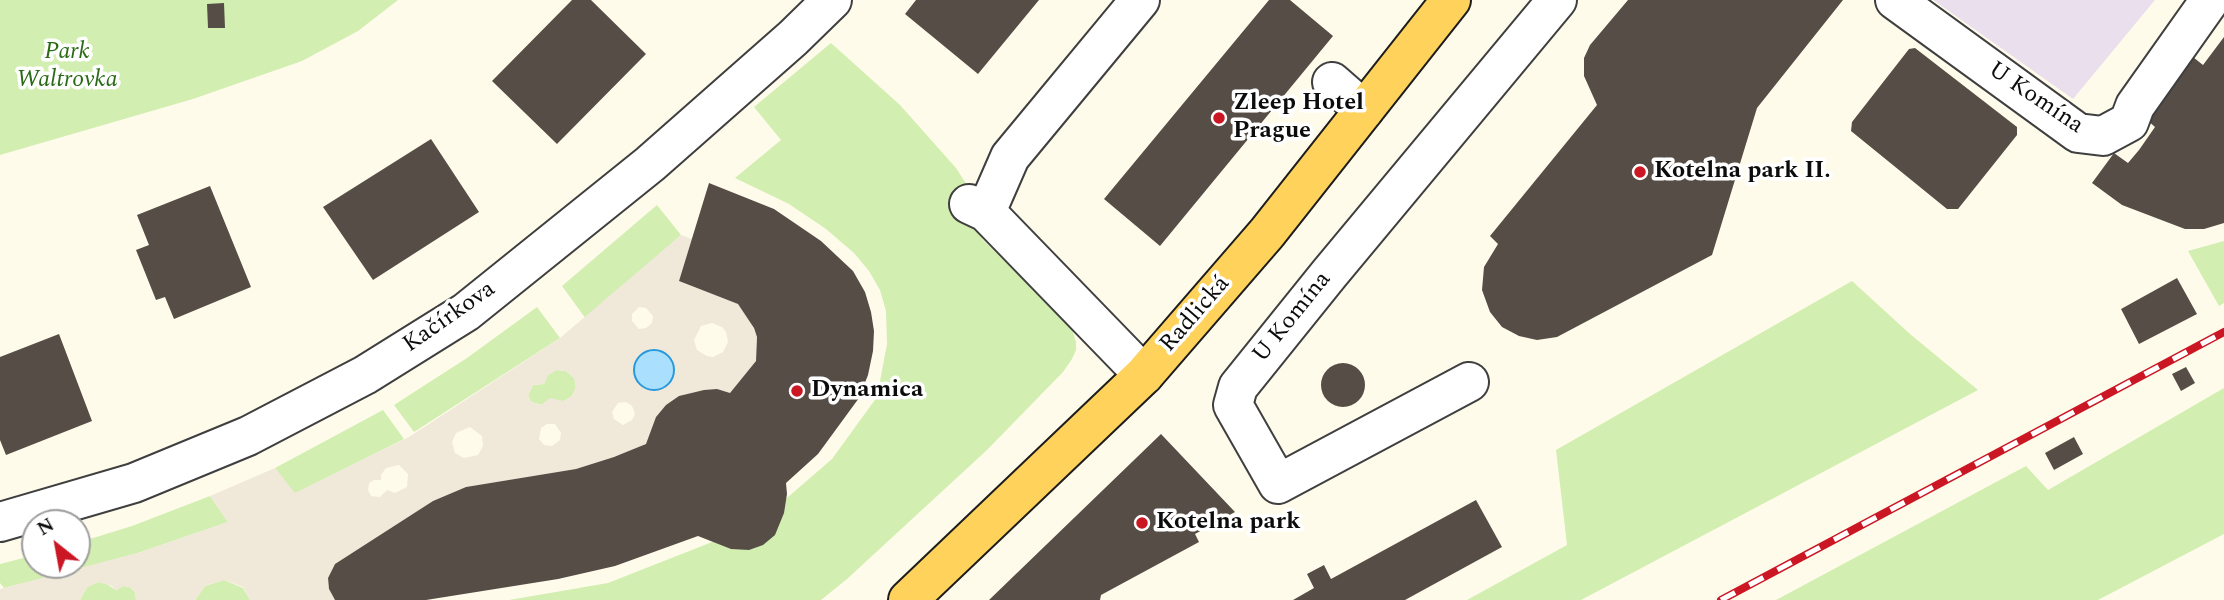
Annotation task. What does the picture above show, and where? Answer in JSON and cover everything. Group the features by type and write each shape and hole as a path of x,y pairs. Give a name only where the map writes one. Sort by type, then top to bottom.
{"main road":[{"name":"Radlická","path":"908,600 1144,375 1267,233 1451,0"}],"street":[{"name":"Kačírkova","path":"0,522 134,483 248,436 365,375 466,312 630,180 793,38 832,0"},
{"path":"1140,0 1010,157 977,208 1144,375"},
{"name":"U Komína","path":"1469,382 1278,484 1233,405 1238,387 1557,0"},
{"name":"U Komína","path":"1895,0 2078,133 2103,136 2129,122 2134,106 2210,0"},
{"path":"1332,82 1364,110"}],"shaded area":[{"path":"1933,0 2155,0 2073,99"},
{"path":"681,235 692,239 679,281 738,304 750,320 757,337 756,361 730,393 700,417 640,447 576,469 466,487 433,501 335,564 328,578 329,589 335,600 250,600 243,587 224,580 205,586 195,600 136,600 135,592 130,587 123,586 116,591 112,586 98,582 87,587 80,600 0,600 0,589 38,579 91,579 91,565 138,553 228,522 210,496 275,468 295,493 409,437 560,338","holes":["639,307 646,308 653,316 652,323 639,329 632,321 632,314","712,323 722,327 728,342 723,352 713,357 697,350 694,340 701,326","635,364 674,372 673,378 664,387 645,388 636,377","556,370 566,371 574,378 576,387 572,396 564,401 550,398 541,405 531,402 528,395 533,385 544,384 548,375","626,402 632,406 635,414 632,420 623,425 614,419 612,412 618,403","547,424 555,424 561,433 560,440 552,446 544,445 539,439 541,428","470,427 482,436 483,446 478,455 464,458 455,453 452,442 456,433","399,465 408,474 407,487 395,493 387,490 380,497 371,496 369,483 381,480 386,468"]}],"green space":[{"name":"Park Waltrovka","path":"0,0 398,0 358,31 302,61 193,99 0,155"},
{"path":"831,43 900,105 956,168 965,182 973,222 983,240 1071,326 1076,342 1072,359 1063,372 987,450 821,600 509,600 608,583 735,533 773,510 832,459 877,397 887,344 886,311 880,290 869,271 854,253 826,229 789,204 735,178 781,140 754,107"},
{"path":"657,205 681,235 586,319 562,286"},
{"path":"2224,241 2224,303 2219,306 2188,251"},
{"path":"1852,281 1910,334 1978,390 1581,600 1467,600 1567,545 1556,450"},
{"path":"537,307 560,338 414,432 394,405 467,358"},
{"path":"556,370 566,371 574,378 576,387 572,396 564,401 542,405 531,402 528,395 533,385 544,384 548,375"},
{"path":"2224,388 2224,534 2098,600 1776,600 2026,466 2048,490"},
{"path":"383,410 404,439 294,494 275,468"},
{"path":"210,496 228,522 138,553 91,566 91,539"},
{"path":"21,559 21,579 41,579 4,588 0,583 0,564"},
{"path":"224,580 243,588 250,600 195,600 205,586"},
{"path":"98,582 116,590 123,586 130,587 135,592 136,600 80,600 87,587"}],"water":[{"path":"654,350 668,356 674,370 668,384 654,390 640,384 634,370 640,356"}],"building":[{"path":"572,0 591,0 646,54 557,144 492,81"},
{"path":"916,0 1039,0 978,74 905,14"},
{"name":"Zleep Hotel Prague","path":"1269,0 1290,0 1333,36 1160,246 1104,199"},
{"name":"Kotelna park II.","path":"1628,0 1843,0 1757,108 1712,255 1557,337 1537,340 1519,336 1502,327 1490,312 1482,290 1484,267 1498,244 1490,236 1597,105 1584,76 1584,58 1590,45"},
{"path":"224,3 225,28 208,28 207,4"},
{"path":"2224,37 2224,223 2204,229 2185,229 2122,205 2092,183 2114,153 2128,163 2139,150 2155,127 2139,113 2188,53 2203,65"},
{"path":"1915,48 2017,127 2017,135 1958,209 1947,209 1851,131 1852,122 1909,49"},
{"path":"431,139 479,212 373,280 323,207"},
{"name":"Dynamica","path":"709,183 774,209 821,241 853,271 865,292 871,312 873,351 859,398 818,454 786,483 784,513 775,535 763,545 749,550 731,549 698,536 615,566 558,579 426,600 335,600 329,589 328,578 335,564 433,501 466,487 576,469 614,457 646,444 656,417 666,405 679,396 717,389 730,393 756,361 757,337 754,328 738,304 679,281"},
{"path":"210,186 251,287 174,319 165,297 156,300 136,250 149,245 137,215"},
{"path":"2177,278 2197,314 2139,344 2121,309"},
{"path":"59,334 92,421 6,455 0,440 0,357"},
{"path":"1343,363 1359,369 1365,385 1359,401 1343,407 1327,401 1321,385 1327,369"},
{"path":"2186,367 2195,383 2181,391 2172,374"},
{"name":"Kotelna park","path":"1161,434 1235,512 1195,534 1199,542 1101,595 1100,600 989,600"},
{"path":"2074,437 2083,454 2054,470 2045,453"},
{"name":"Kotelna park","path":"1476,500 1502,547 1405,600 1293,600 1314,588 1307,574 1324,565 1331,579"}],"railway":[{"path":"1721,600 2224,332"}],"place":[{"name":"Zleep Hotel Prague","path":"1219,118"},
{"name":"Kotelna park II.","path":"1640,172"},
{"name":"Dynamica","path":"797,391"},
{"name":"Kotelna park","path":"1142,523"}]}
